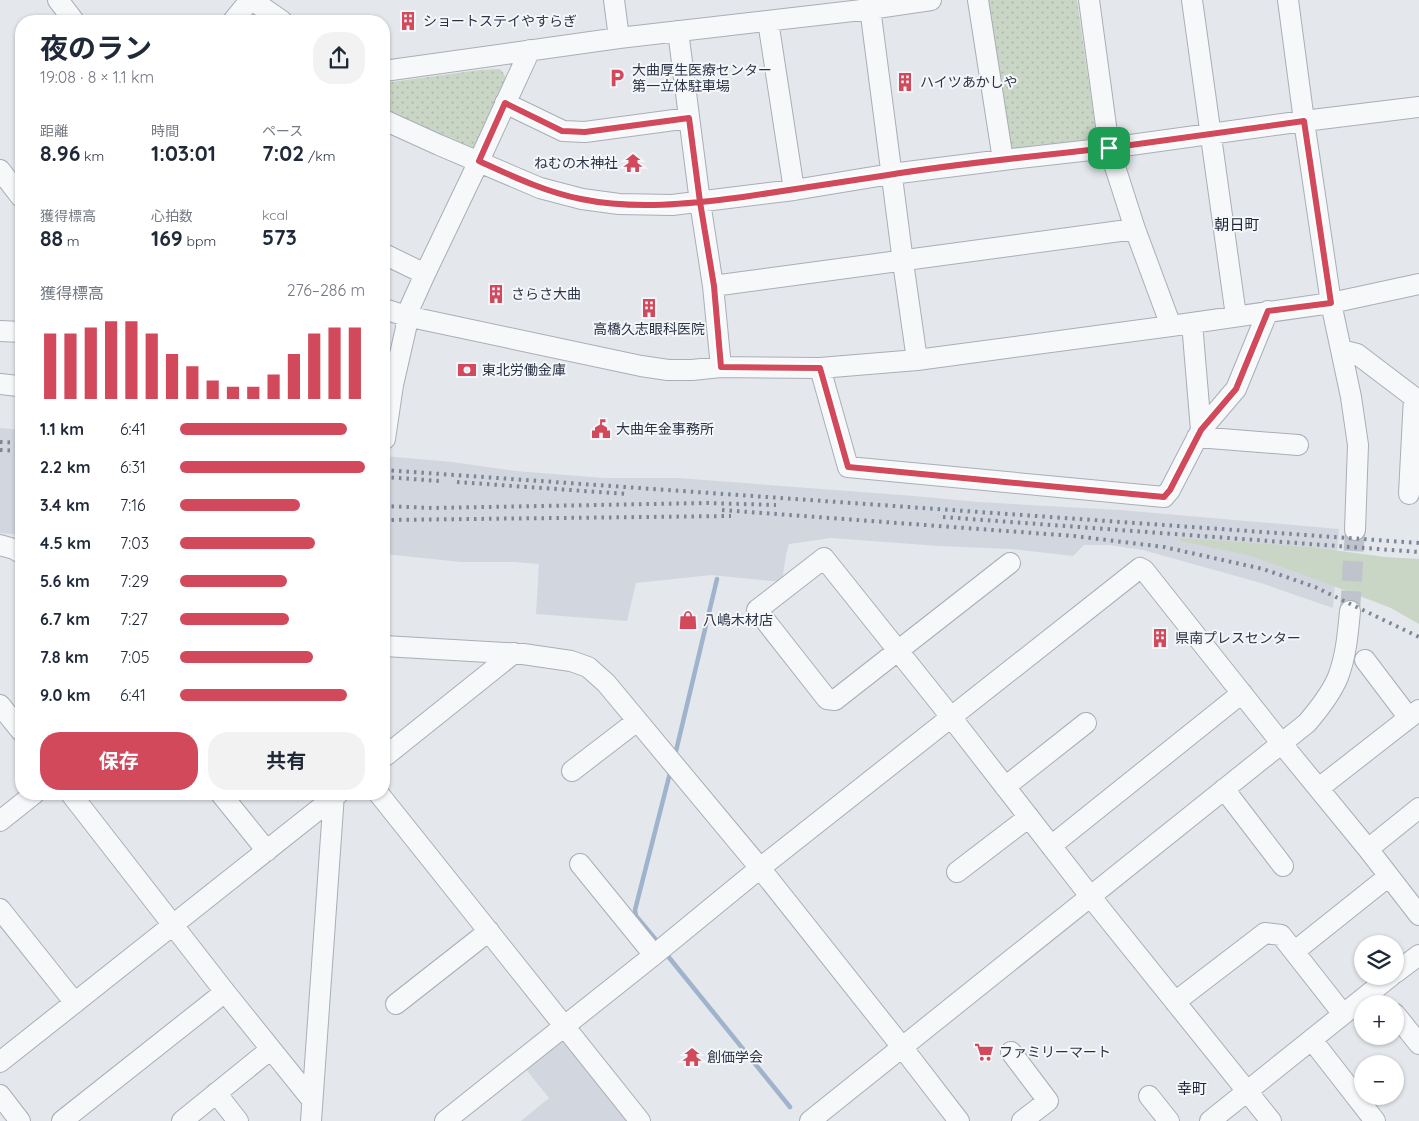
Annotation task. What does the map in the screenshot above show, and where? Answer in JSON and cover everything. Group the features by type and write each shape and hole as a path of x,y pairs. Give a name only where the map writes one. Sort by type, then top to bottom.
{"street":[{"path":"58,0 69,15"},
{"path":"238,15 251,0 273,15"},
{"path":"614,0 619,38"},
{"path":"390,70 619,38 768,21 869,5 931,0"},
{"path":"978,0 1003,160"},
{"path":"1088,0 1109,148 1135,229 1171,326"},
{"path":"1192,0 1236,316"},
{"path":"1288,0 1331,303 1351,397 1358,445 1356,530"},
{"path":"869,5 902,262 917,360"},
{"path":"768,21 794,190"},
{"path":"678,31 700,202 714,286 721,367"},
{"path":"390,405 406,328 406,316 530,50"},
{"path":"505,103 562,131 585,132 689,118"},
{"path":"390,123 430,142 540,188 582,200 619,204 672,205 794,190 891,174 1109,148 1419,106"},
{"path":"0,170 15,185"},
{"path":"714,286 1135,229"},
{"path":"390,257 425,274"},
{"path":"390,311 406,316 641,366 676,370 721,367 820,368 917,360 1171,326 1331,303 1419,284"},
{"path":"820,368 848,467 1164,497 1170,490 1199,433 1236,389 1268,311"},
{"path":"1192,323 1199,433"},
{"path":"0,331 15,332"},
{"path":"1341,350 1356,354 1417,399 1409,494"},
{"path":"1199,433 1298,445"},
{"path":"0,545 15,549"},
{"path":"1010,563 898,651 835,700 827,699 757,610 824,558 898,651 1029,817 1090,896 1272,1121"},
{"path":"445,1121 760,868 1140,568 1144,570 1282,744 1418,910"},
{"path":"810,1121 1307,723 1323,704 1338,678 1346,647 1350,611"},
{"path":"390,646 514,653 571,661 588,667 606,683 760,868 902,1047 952,1119"},
{"path":"390,752 514,653"},
{"path":"1319,788 1414,714 1365,660"},
{"path":"1051,846 1242,693"},
{"path":"0,705 15,724"},
{"path":"572,771 637,721"},
{"path":"1005,787 1086,723"},
{"path":"1224,789 1283,866"},
{"path":"0,820 26,800"},
{"path":"76,800 225,992 312,1100"},
{"path":"226,800 267,851"},
{"path":"0,1062 329,800"},
{"path":"311,1121 335,800"},
{"path":"384,800 640,1121"},
{"path":"1368,849 1419,808"},
{"path":"957,872 1029,817"},
{"path":"580,864 654,955"},
{"path":"1294,952 1389,876"},
{"path":"0,909 75,1003"},
{"path":"396,1004 489,931"},
{"path":"1176,1002 1265,933 1281,935 1343,1014"},
{"path":"1404,966 1419,955"},
{"path":"62,1121 225,992"},
{"path":"1210,1121 1343,1014 1354,1009"},
{"path":"1404,1025 1419,1044"},
{"path":"1312,1040 1375,1121"},
{"path":"182,1121 271,1049"},
{"path":"1011,1052 1048,1101 1022,1121"},
{"path":"216,1093 238,1121"},
{"path":"0,1095 20,1121"},
{"path":"1149,1096 1169,1121"}],"shaded area":[{"path":"0,428 15,429 15,534 0,533"},
{"path":"390,457 452,462 516,471 604,478 678,478 978,502 1120,510 1339,529 1333,608 1261,583 1143,550 1109,545 1084,545 1073,556 1011,549 831,538 789,544 782,582 711,575 636,583 627,621 536,614 539,564 461,562 390,555"},
{"path":"563,1036 631,1121 521,1121 549,1098 524,1067"}],"green space":[{"path":"988,0 1077,0 1097,139 1009,152"},
{"path":"500,69 506,79 472,154 390,117 390,82"},
{"path":"1181,538 1310,547 1385,557 1419,559 1419,624 1391,608 1302,574 1248,555 1180,541"}],"waterway":[{"path":"676,751 717,579"},
{"path":"657,941 636,916 635,910 670,773"},
{"path":"667,955 790,1107"}],"tunnel":[{"path":"1350,611 1355,530"}],"railway":[{"path":"0,442 15,443"},
{"path":"0,450 15,451"},
{"path":"390,470 1419,543"},
{"path":"390,477 440,481"},
{"path":"457,482 627,494"},
{"path":"390,506 432,508 707,503 776,505"},
{"path":"722,510 1074,536 1164,547 1263,569 1315,587 1419,637"},
{"path":"390,520 731,516"},
{"path":"943,517 1419,552"}],"place":[{"name":"ショートステイやすらぎ","path":"408,21"},
{"name":"大曲厚生医療センター 第一立体駐車場","path":"617,78"},
{"name":"ハイツあかしや","path":"905,82"},
{"name":"ねむの木神社","path":"633,163"},
{"name":"さらさ大曲","path":"496,294"},
{"name":"高橋久志眼科医院","path":"649,308"},
{"name":"東北労働金庫","path":"467,370"},
{"name":"大曲年金事務所","path":"601,429"},
{"name":"八嶋木材店","path":"688,620"},
{"name":"県南プレスセンター","path":"1160,638"},
{"name":"ファミリーマート","path":"984,1052"},
{"name":"創価学会","path":"692,1057"}],"district":[{"name":"朝日町","path":"1237,225"},
{"name":"幸町","path":"1192,1089"}],"route":[{"path":"1109,148 891,174 794,190 700,202 672,205 619,204 582,200 540,188 479,161 505,103 562,131 585,132 689,118 700,202 714,286 721,367 820,368 848,467 1164,497 1170,490 1201,430 1236,389 1268,311 1331,303 1304,121 1109,148"}]}
